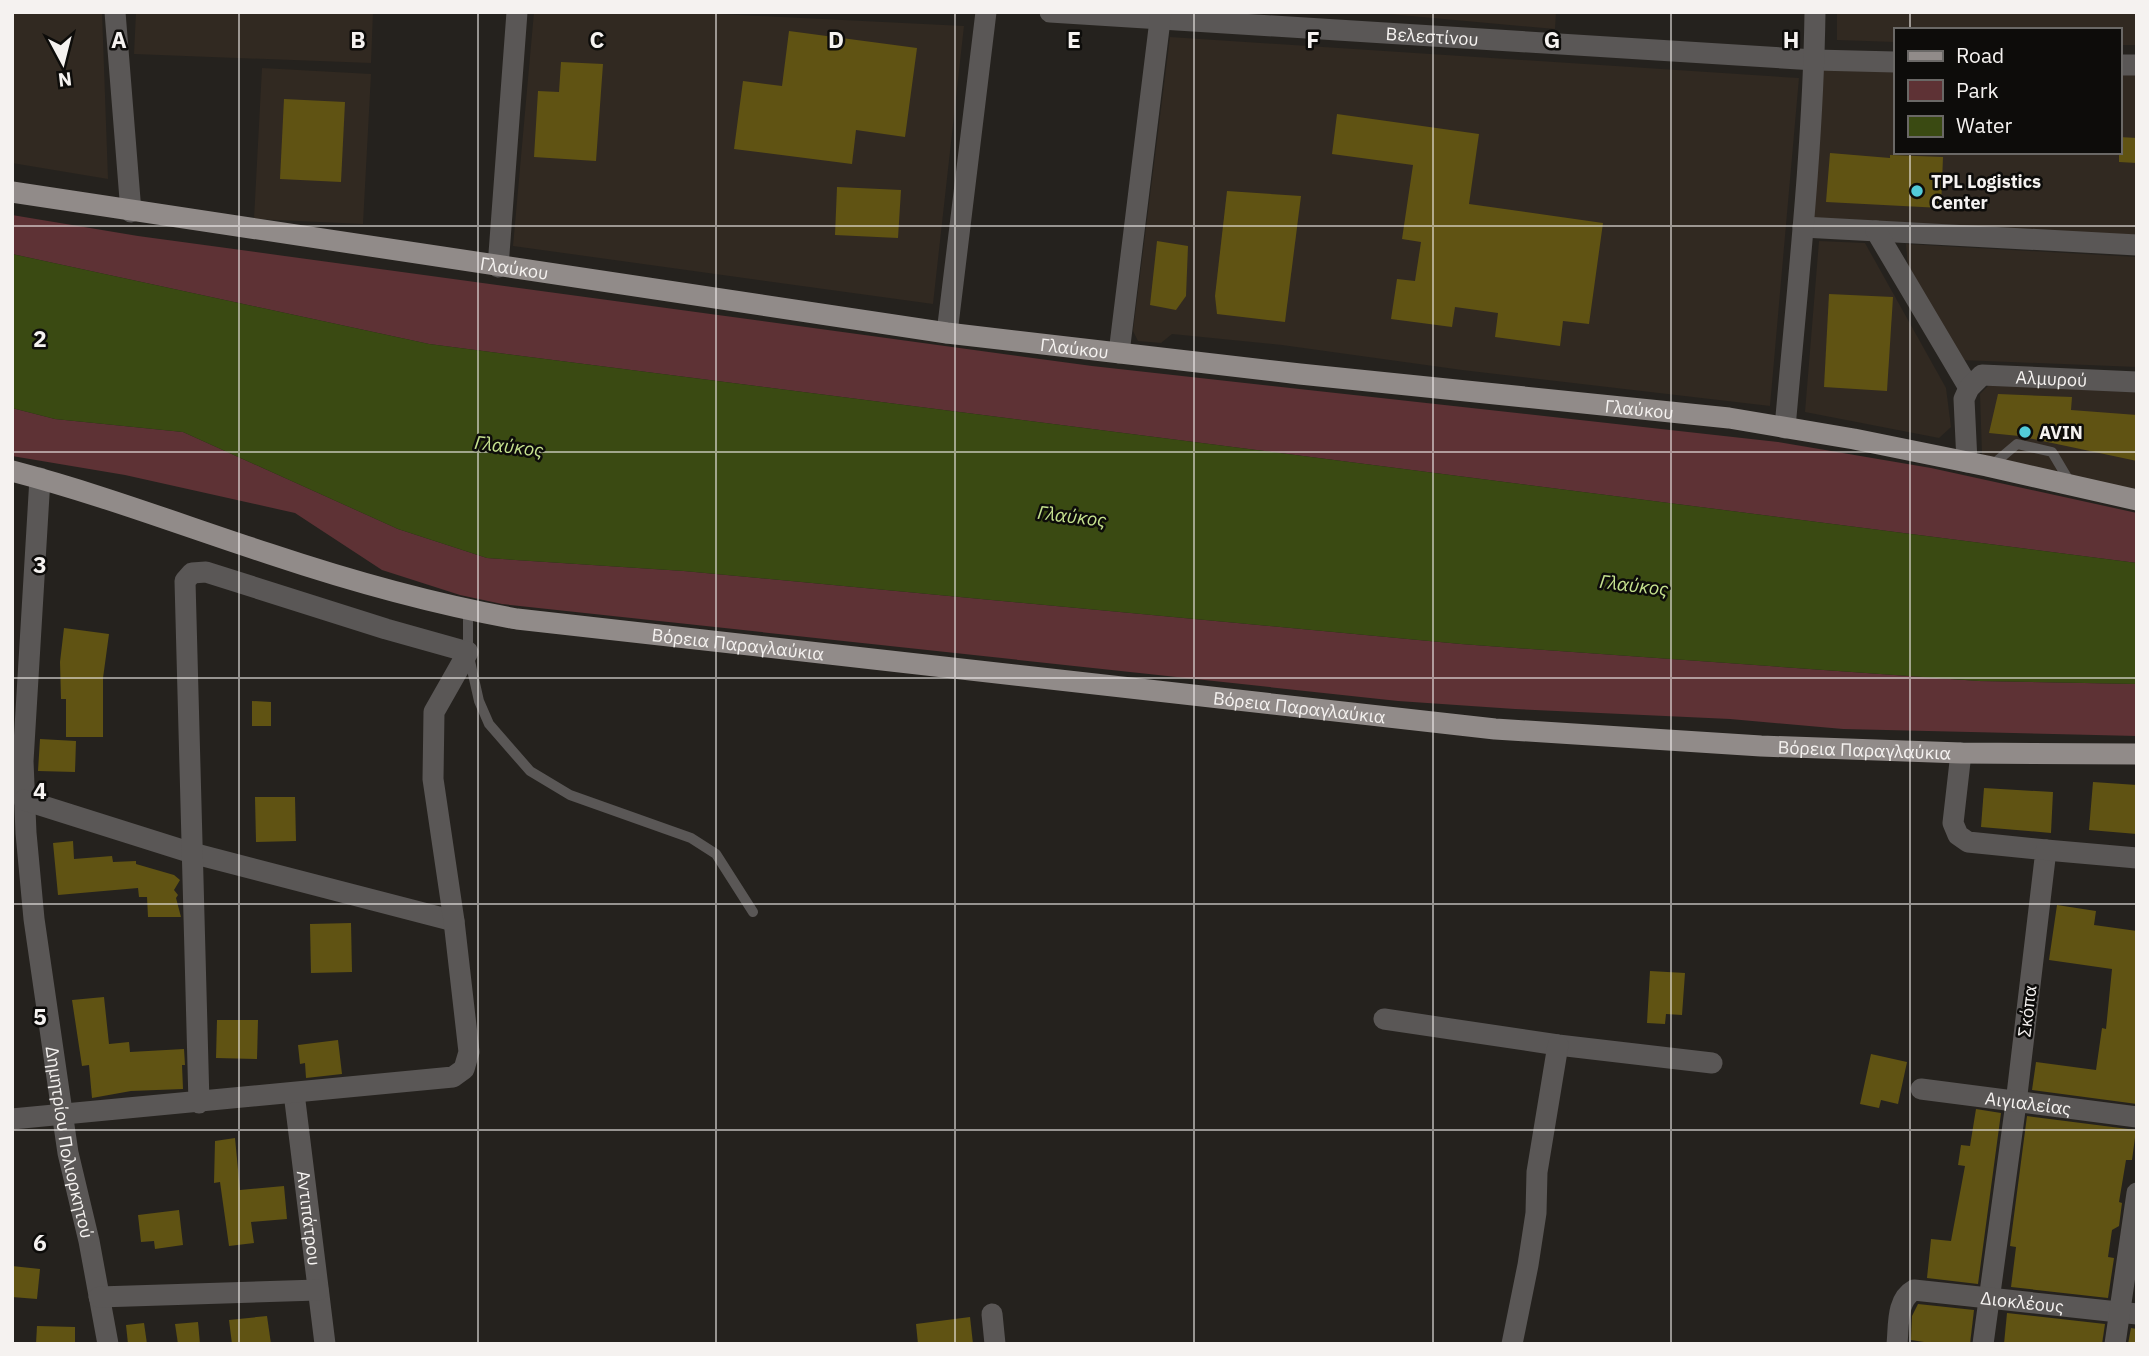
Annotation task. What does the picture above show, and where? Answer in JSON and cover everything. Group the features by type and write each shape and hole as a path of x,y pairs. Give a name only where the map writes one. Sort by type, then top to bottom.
{"main road":[{"name":"Γλαύκου","path":"12,192 947,333 1698,415 1785,428 1990,467 2137,500"},
{"name":"Βόρεια Παραγλαύκια","path":"12,471 324,571 468,610 635,634 1443,725 1622,739 1760,746 1961,753 2137,754"}],"street":[{"path":"115,12 131,212"},
{"path":"498,267 517,12"},
{"path":"947,333 986,12"},
{"name":"Βελεστίνου","path":"1050,12 1161,16 1815,60 1894,62"},
{"path":"1785,428 1803,227 1815,60 1815,12"},
{"path":"1119,353 1161,16"},
{"path":"1803,227 2137,245"},
{"path":"1876,231 1969,388 1964,399 1967,463"},
{"name":"Αλμυρού","path":"1969,388 1982,375 1988,374 2137,382"},
{"name":"Δημητρίου Πολιορκητού","path":"40,478 23,761 24,800 34,919 62,1115 108,1344"},
{"path":"12,1119 199,1103 294,1094 453,1077 464,1069 469,1052 454,921 433,779 434,712 468,652 206,572 192,573 185,581 199,1103"},
{"path":"1961,753 1953,823 1958,835 1968,842 2137,858"},
{"path":"24,800 192,853 454,921"},
{"name":"Σκόπα","path":"1983,1344 2016,1102 2046,850"},
{"path":"1384,1019 1558,1045 1712,1063"},
{"path":"1512,1344 1536,1213 1537,1172 1558,1045"},
{"name":"Αιγιαλείας","path":"1921,1089 2137,1117"},
{"name":"Αντιπάτρου","path":"294,1094 325,1344"},
{"path":"2115,1344 2128,1313 2137,1194"},
{"name":"Διοκλέους","path":"1897,1344 1902,1304 1909,1293 1923,1289 2128,1313"},
{"path":"99,1297 318,1290"},
{"path":"992,1314 995,1344"}],"lane":[{"path":"1990,467 2017,444 2052,452 2072,486"},
{"path":"468,610 468,652 479,701 489,724 530,771 570,795 691,838 716,854 753,912"}],"shaded area":[{"path":"12,12 102,12 108,179 12,163"},
{"path":"136,12 373,12 371,63 134,54"},
{"path":"534,12 680,12 964,26 933,304 513,246"},
{"path":"1367,12 1556,12 1555,29"},
{"path":"1837,12 2137,12 2137,45 2121,45 2121,28 1894,28 1894,42 1837,40"},
{"path":"1170,37 1799,78 1770,406 1462,370 1282,345 1172,334 1161,343 1138,341 1133,331"},
{"path":"1815,60 1894,61 1894,154 2121,154 2121,63 2137,64 2137,245 1803,227"},
{"path":"262,68 371,74 363,224 254,219"},
{"path":"1819,241 1865,243 1946,388 1951,427 1939,438 1805,412"},
{"path":"1906,244 2137,257 2137,367 1961,360 1908,268"},
{"path":"1991,383 2137,391 2137,492 1982,455 1980,394"}],"green space":[{"path":"12,215 138,236 1092,366 1778,442 1931,468 2137,513 2137,563 429,344 12,254"},
{"path":"12,408 55,419 183,432 398,529 487,558 684,571 1461,644 1979,681 2137,684 2137,736 1843,729 1730,719 1398,701 502,604 460,595 382,570 295,513 125,475 12,456"}],"water":[{"name":"Γλαύκος","path":"12,254 429,344 2137,563 2137,684 1979,681 1461,644 684,571 487,558 398,529 183,432 55,419 12,408"}],"building":[{"path":"789,31 917,48 905,137 856,130 852,164 734,149 743,81 782,86"},
{"path":"561,62 603,64 596,161 534,157 538,91 559,92"},
{"path":"284,99 345,102 341,182 280,179"},
{"path":"1337,114 1479,134 1469,204 1603,223 1589,324 1563,321 1560,346 1495,337 1498,313 1455,307 1452,327 1391,319 1397,279 1415,281 1421,242 1402,239 1413,165 1332,154"},
{"path":"2121,137 2137,138 2137,163 2119,162"},
{"path":"1830,153 1890,158 1890,155 1943,157 1941,208 1826,202"},
{"path":"837,187 901,190 898,238 835,235"},
{"path":"1227,191 1301,196 1285,322 1217,314 1215,296"},
{"path":"1157,241 1188,246 1186,296 1176,310 1150,305"},
{"path":"1829,294 1893,297 1887,391 1824,387"},
{"path":"1998,394 2072,397 2071,410 2137,415 2137,461 2019,436 1989,433"},
{"path":"64,628 109,634 103,678 103,737 66,737 66,699 61,699 60,662"},
{"path":"252,701 271,702 271,726 252,726"},
{"path":"40,739 76,741 75,772 38,771"},
{"path":"2093,782 2137,785 2137,834 2089,830"},
{"path":"1984,788 2053,792 2051,833 1981,827"},
{"path":"255,797 295,797 296,841 256,842"},
{"path":"73,841 74,859 112,856 113,862 136,861 136,864 174,875 180,880 174,890 178,895 176,898 181,917 148,917 147,897 139,897 138,888 58,895 53,843"},
{"path":"2057,905 2096,911 2094,925 2137,931 2137,1104 2032,1090 2036,1062 2096,1070 2102,1028 2106,1029 2112,969 2049,960"},
{"path":"351,923 352,972 311,973 310,924"},
{"path":"1650,971 1685,973 1682,1015 1666,1014 1665,1024 1647,1023"},
{"path":"104,997 109,1044 129,1042 130,1052 184,1049 183,1089 131,1091 92,1098 89,1065 82,1066 72,1000"},
{"path":"217,1020 258,1020 257,1059 216,1058"},
{"path":"338,1040 342,1074 306,1078 305,1063 300,1064 298,1045"},
{"path":"1871,1054 1907,1062 1898,1104 1881,1100 1879,1108 1860,1104"},
{"path":"1976,1109 2001,1113 1978,1284 1927,1278 1931,1239 1951,1241 1965,1166 1958,1165 1961,1145 1970,1146"},
{"path":"2027,1116 2136,1130 2132,1160 2126,1160 2119,1202 2122,1203 2119,1226 2112,1230 2108,1257 2114,1258 2108,1298 2011,1287 2016,1247 2010,1246"},
{"path":"235,1138 240,1190 284,1186 287,1219 251,1222 254,1243 229,1246 220,1182 214,1183 215,1141"},
{"path":"179,1210 183,1245 155,1249 154,1241 141,1242 138,1215"},
{"path":"12,1266 40,1269 37,1299 12,1297"},
{"path":"1918,1304 1974,1310 1970,1344 1937,1344 1911,1340 1912,1316"},
{"path":"2007,1313 2105,1324 2102,1344 2004,1344"},
{"path":"267,1316 271,1344 232,1344 229,1320"},
{"path":"970,1317 973,1344 918,1344 916,1324"},
{"path":"198,1322 200,1344 178,1344 175,1324"},
{"path":"144,1323 147,1344 128,1344 126,1325"},
{"path":"37,1326 75,1327 75,1344 36,1344"},
{"path":"2131,1328 2137,1329 2137,1344 2128,1344"}],"place":[{"name":"TPL Logistics Center","path":"1917,191"},
{"name":"AVIN","path":"2025,432"}]}
